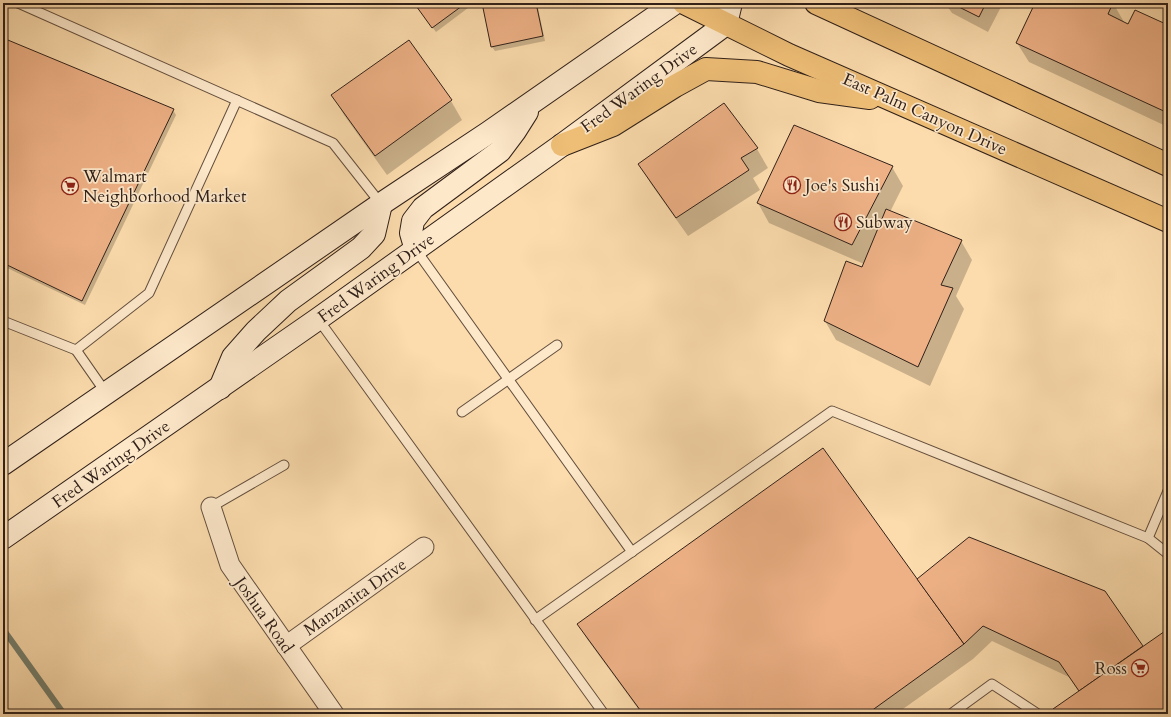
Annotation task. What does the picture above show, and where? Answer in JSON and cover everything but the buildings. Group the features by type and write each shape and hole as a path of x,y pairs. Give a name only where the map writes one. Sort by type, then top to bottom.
{"main road":[{"path":"3,464 381,204 534,102 675,3"},
{"name":"East Palm Canyon Drive","path":"684,3 789,55 1168,220"},
{"path":"726,24 731,3"},
{"path":"816,3 1168,165"},
{"name":"Fred Waring Drive","path":"3,538 318,320 562,145 726,24"},
{"path":"562,145 613,124 706,69 757,72 819,91 895,101"},
{"path":"416,250 411,233 413,221 423,208 500,151 534,102"},
{"path":"220,388 233,357 256,331 288,301 361,248 374,234 381,204"}],"street":[{"name":"Joshua Road","path":"211,507 230,565 334,714"},
{"name":"Manzanita Drive","path":"286,646 424,547"}],"lane":[{"path":"18,3 333,143 381,204"},
{"path":"76,350 149,293 237,100"},
{"path":"416,250 632,552"},
{"path":"318,320 604,714"},
{"path":"3,322 76,350 106,393"},
{"path":"462,412 557,345"},
{"path":"535,620 832,411 1148,538 1168,554"},
{"path":"211,507 284,465"},
{"path":"1148,538 1168,491"},
{"path":"951,714 992,684 1038,714"}],"waterway":[{"path":"3,629 64,714"}],"place":[{"name":"Joe's Sushi","path":"792,185"},
{"name":"Walmart Neighborhood Market","path":"70,186"},
{"name":"Subway","path":"843,222"},
{"name":"Ross","path":"1140,668"}]}
